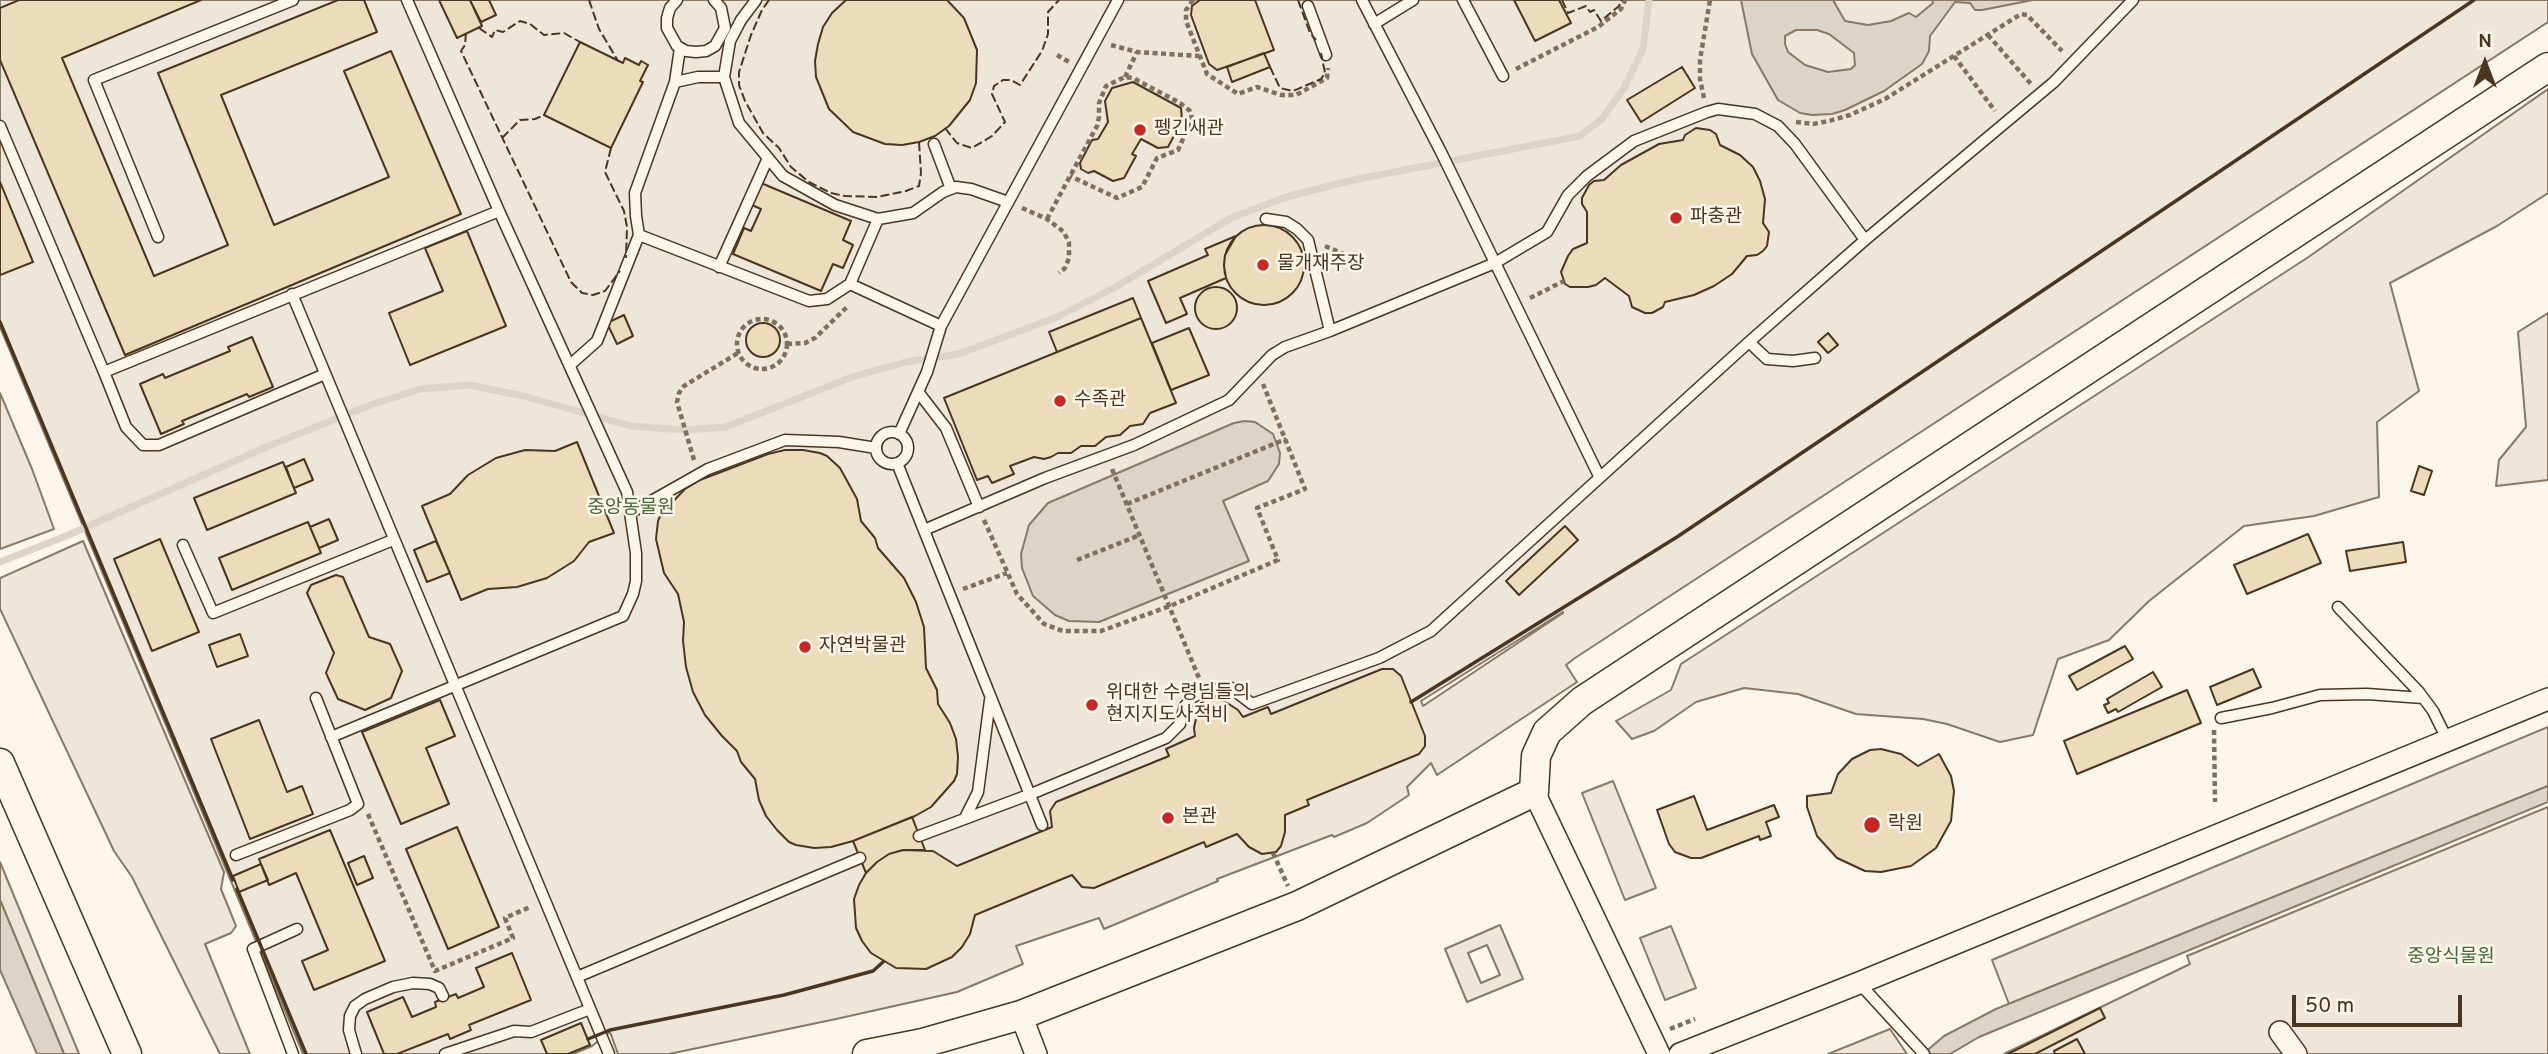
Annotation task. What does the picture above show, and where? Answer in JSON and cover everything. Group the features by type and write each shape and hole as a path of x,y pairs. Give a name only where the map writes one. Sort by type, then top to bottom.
{"street":[{"path":"1659,1054 1534,792 1536,756 1547,732 1582,702 2548,67"},
{"path":"1680,1054 2548,699"},
{"path":"0,763 127,1054"},
{"path":"867,1054 923,1043 1021,1015 1297,906 1534,792"},
{"path":"1021,1015 1036,1054"},
{"path":"2280,1032 2295,1054"}],"lane":[{"path":"158,237 94,80 293,0"},
{"path":"331,737 623,616 634,594 636,553 627,492 499,211 407,0"},
{"path":"677,0 670,8 667,18 670,38 680,48 696,52 706,51 726,39 756,0"},
{"path":"714,0 725,18 724,77 738,123 783,176 835,205 878,219 913,213 951,189 971,189 1008,202"},
{"path":"899,434 919,393 941,326 1118,0"},
{"path":"1362,0 1441,152 1599,476"},
{"path":"1374,24 1413,0"},
{"path":"1463,0 1503,76"},
{"path":"919,836 1031,794 1166,737 1180,724 1185,706 1193,697 1204,691 1231,688 1252,704 1379,657 1431,631 1749,342 1865,240 2039,94 2133,0"},
{"path":"1311,2 1326,55"},
{"path":"570,365 597,341 639,235 635,216 635,193 675,82 680,48"},
{"path":"675,82 698,77 724,77"},
{"path":"924,530 1045,478 1134,445 1229,400 1272,355 1285,347 1495,263 1547,232 1568,195 1587,176 1634,141 1707,112 1718,109 1755,114 1779,126 1865,240"},
{"path":"0,126 126,427 143,445 159,445 325,374"},
{"path":"934,144 951,189"},
{"path":"719,267 768,158"},
{"path":"104,372 499,211"},
{"path":"639,235 809,301 827,299 850,284 878,219"},
{"path":"1266,219 1286,222 1308,240 1330,331"},
{"path":"850,284 941,326"},
{"path":"292,294 609,1054"},
{"path":"1749,342 1767,359 1793,361 1815,358"},
{"path":"919,393 946,428 979,507"},
{"path":"899,434 907,443 908,450 903,460 885,463 877,454 876,448 881,436 899,434"},
{"path":"632,512 708,469 785,440 839,442 876,448"},
{"path":"897,463 1042,825"},
{"path":"183,545 213,613 393,540"},
{"path":"2338,607 2383,652 2423,698 2448,741"},
{"path":"2221,718 2320,695 2367,694 2423,698"},
{"path":"965,818 978,792 984,763 990,697"},
{"path":"236,855 358,804 316,698"},
{"path":"577,977 860,858"},
{"path":"293,1054 253,949 297,929"},
{"path":"356,1054 349,1030 349,1016 355,1006 365,999 393,987 413,983 430,984 439,988 443,996"},
{"path":"1859,983 1921,1051"},
{"path":"445,1054 514,1031 531,1032 590,1009"}],"path":[{"path":"1193,0 1186,10 1186,21 1199,56 1211,78 1238,94 1257,87 1289,95 1319,84 1329,73 1326,55"},
{"path":"1534,60 1598,27 1621,9 1625,0"},
{"path":"1707,112 1700,79 1700,60 1710,0"},
{"path":"1779,126 1793,122 1821,122 1850,115 1885,99 2021,14 2027,15 2073,62"},
{"path":"1988,35 2039,94"},
{"path":"1097,41 1138,52 1199,56"},
{"path":"1125,77 1138,52"},
{"path":"1954,56 2004,124"},
{"path":"1047,219 1070,176 1097,126 1098,103 1107,86 1125,77 1133,78 1190,111 1192,119 1178,150 1157,158 1142,187 1117,198 1070,176"},
{"path":"1008,202 1047,219 1064,232 1069,243 1069,258 1065,268 1059,273"},
{"path":"1308,240 1351,257"},
{"path":"1516,305 1564,281"},
{"path":"788,344 805,343 815,338 861,290"},
{"path":"762,319 780,326 788,344 781,361 762,368 745,361 738,353 738,335 752,321 762,319"},
{"path":"688,442 677,402 684,386 738,353"},
{"path":"979,507 1017,594 1044,624 1063,631 1101,631 1170,606 1278,559 1257,509 1305,489 1257,371"},
{"path":"1127,504 1286,439"},
{"path":"1114,474 1204,691"},
{"path":"1077,560 1140,535"},
{"path":"950,595 1007,573"},
{"path":"2216,802 2214,721 2221,718"},
{"path":"358,804 368,813 435,971 513,938 505,918 544,901"},
{"path":"1273,853 1297,906"}],"green space":[{"name":"중앙동물원","path":"0,0 2548,0 2548,22 1575,658 1566,665 1577,682 1437,775 1431,763 1407,787 1409,795 1367,823 1217,879 1218,881 1104,929 1099,918 1016,946 1023,964 957,992 669,1054 618,1054 610,1032 592,1046 573,1054 303,1054 0,327","holes":["1563,613 1423,706 1421,701"]},
{"path":"2548,89 2548,193 2497,226 2390,283 2419,391 2377,422 2379,497 2314,516 2244,526 2149,601 2109,640 2058,659 2033,735 2000,742 1947,724 1923,719 1856,714 1798,694 1744,688 1696,702 1654,731 1632,739 1616,721 1671,690 1681,664 2307,258"},
{"path":"2548,313 2548,480 2496,486 2499,460 2526,427 2518,332"},
{"path":"0,393 54,529 0,549"},
{"path":"83,541 224,872 221,889 236,926 231,933 205,944 250,1054 220,1054 132,877 114,851 0,609 0,578"},
{"path":"2548,727 2548,786 2009,1004 1992,960"},
{"path":"1613,781 1656,888 1625,900 1582,793"},
{"name":"중앙식물원","path":"2548,807 2548,1054 2004,1054 2190,964 2187,956"},
{"path":"0,862 79,1054 64,1054 0,900"},
{"path":"1500,925 1523,979 1467,1002 1445,949","holes":["1487,945 1500,975 1481,983 1468,953"]},
{"path":"1671,926 1696,988 1665,1000 1640,938"},
{"path":"1890,1029 1907,1054 1828,1054"}],"shaded area":[{"path":"1741,0 1833,0 1845,21 1868,25 1891,21 1909,13 1916,17 1933,3 1932,0 2033,0 1982,10 1975,10 1970,3 1955,2 1930,36 1929,51 1922,64 1884,91 1832,114 1800,113 1778,100 1752,54","holes":["1796,30 1817,30 1829,34 1854,53 1855,65 1851,69 1828,72 1805,65 1788,52 1785,36"]},
{"path":"1255,422 1273,434 1280,453 1279,464 1268,481 1223,501 1249,561 1099,622 1069,621 1055,615 1033,596 1022,568 1021,554 1029,525 1048,503 1234,423"},
{"path":"2548,786 2548,802 1979,1037 1950,1054 1923,1054 1944,1036 1996,1009"},
{"path":"0,900 64,1054 37,1054 0,970"}],"building":[{"path":"19,0 201,0 62,58 154,276 228,245 158,73 338,0 364,0 377,32 221,95 274,225 389,177 344,71 391,51 461,214 125,355 0,60 0,8"},
{"path":"439,0 470,0 482,26 457,38"},
{"path":"470,0 489,0 496,15 481,22"},
{"path":"846,0 947,0 964,18 977,50 976,83 970,100 949,126 935,136 919,142 885,144 853,132 829,109 816,77 815,61 823,27 832,13"},
{"path":"1200,0 1255,0 1274,50 1217,70 1209,64 1191,15 1192,6"},
{"path":"1514,0 1559,0 1571,23 1535,41"},
{"path":"580,42 623,63 625,58 639,65 641,61 648,65 640,81 643,82 611,148 544,115"},
{"path":"1264,53 1270,67 1232,82 1227,67"},
{"path":"1682,67 1695,88 1641,122 1627,100"},
{"name":"펭긴새관","path":"1133,82 1181,108 1182,121 1168,147 1158,148 1141,139 1132,154 1136,156 1124,178 1113,181 1094,171 1088,173 1081,169 1080,163 1092,140 1098,139 1108,122 1105,101 1112,88"},
{"name":"파충관","path":"1696,128 1710,130 1716,134 1720,145 1740,155 1753,167 1765,199 1763,223 1769,232 1767,246 1763,251 1747,256 1732,274 1714,286 1694,295 1665,302 1663,307 1652,313 1632,307 1629,296 1605,278 1588,287 1570,287 1565,284 1561,272 1568,256 1573,249 1587,243 1587,212 1582,198 1589,185 1594,181 1604,180 1621,165 1659,144 1683,140 1685,135"},
{"path":"0,182 33,262 0,275"},
{"path":"761,183 851,221 843,240 853,245 843,268 833,264 821,291 733,254 744,228 751,231 761,209 752,205"},
{"name":"물개재주장","path":"1264,225 1279,228 1292,237 1301,250 1304,265 1301,280 1292,293 1279,302 1264,305 1249,302 1236,293 1227,280 1224,265 1227,250 1236,237 1249,228"},
{"path":"467,231 506,326 410,365 389,313 443,291 425,248"},
{"path":"1236,236 1225,255 1226,278 1180,298 1187,314 1166,323 1148,281 1208,255 1205,249"},
{"path":"1216,287 1231,293 1237,308 1231,323 1216,329 1201,323 1195,308 1201,293"},
{"path":"1133,298 1141,318 1057,352 1049,332"},
{"path":"624,315 633,336 617,344 607,323"},
{"name":"수족관","path":"1141,318 1176,403 1150,413 1143,424 1130,426 1120,435 1106,437 1095,446 1081,446 1071,453 1058,453 1044,459 1034,457 1010,466 1014,474 992,483 988,476 977,480 944,398"},
{"path":"763,323 775,328 780,340 775,352 763,357 751,352 746,340 751,328"},
{"path":"1189,328 1209,375 1171,390 1152,343"},
{"path":"1828,333 1838,345 1828,353 1818,342"},
{"path":"252,337 273,387 249,397 247,394 182,421 184,424 161,434 140,384 163,374 165,378 230,351 228,347"},
{"path":"577,442 614,533 589,542 574,561 547,578 517,587 488,589 461,600 422,506 450,494 468,475 496,458 525,450 555,451"},
{"name":"자연박물관","path":"785,450 820,453 840,468 857,499 861,521 875,538 878,548 904,578 916,602 924,627 926,668 937,690 938,704 956,739 957,774 931,807 853,841 831,847 796,845 777,830 766,816 759,800 755,779 741,762 737,751 705,715 693,692 686,667 684,622 678,594 664,573 656,539 661,514 685,489 700,480"},
{"path":"304,459 313,480 294,488 286,467"},
{"path":"283,462 296,493 207,530 194,498"},
{"path":"2419,466 2432,471 2424,495 2411,491"},
{"path":"329,519 338,540 319,548 310,527"},
{"path":"308,522 321,553 232,590 219,558"},
{"path":"1565,526 1578,540 1519,595 1506,581"},
{"path":"2308,534 2321,563 2247,594 2234,565"},
{"path":"160,539 199,632 152,651 114,559"},
{"path":"436,541 450,573 427,582 414,550"},
{"path":"2403,542 2406,562 2350,571 2346,551"},
{"path":"336,575 343,577 369,637 390,644 402,671 391,698 365,710 338,699 326,673 334,653 307,593 311,585"},
{"path":"240,634 248,656 217,667 209,645"},
{"path":"2125,646 2133,659 2077,690 2069,676"},
{"name":"본관","path":"1382,669 1393,669 1401,676 1425,736 1425,746 1419,754 1307,800 1309,805 1285,815 1285,832 1276,852 1262,854 1249,847 1237,834 1206,847 1204,842 1094,888 1082,887 1072,875 975,915 970,934 962,947 952,957 926,969 896,968 871,953 862,941 856,928 854,899 866,873 889,854 903,850 933,851 957,866 1052,827 1050,811 1056,802 1169,756 1166,749 1195,736 1199,705 1207,698 1218,697 1238,710 1243,717 1268,707 1271,714"},
{"path":"2253,669 2261,687 2217,705 2210,687"},
{"path":"2153,672 2162,687 2118,712 2116,709 2108,713 2104,705 2109,703 2107,699"},
{"path":"2187,690 2201,723 2077,774 2064,741"},
{"path":"440,700 455,736 426,748 449,804 401,824 362,732"},
{"path":"259,720 287,792 302,786 313,814 250,839 211,739"},
{"name":"락원","path":"1881,749 1901,754 1918,766 1939,754 1951,776 1954,791 1951,821 1936,848 1911,866 1881,872 1865,871 1837,858 1817,836 1807,807 1807,796 1831,793 1838,774 1852,759 1870,750"},
{"path":"1694,796 1707,830 1774,805 1779,817 1766,822 1771,836 1760,840 1759,836 1701,858 1691,858 1675,852 1669,844 1657,810"},
{"path":"912,817 925,850 903,850 889,854 866,873 853,841"},
{"path":"457,827 499,927 448,949 406,849"},
{"path":"330,830 385,961 314,990 302,961 328,950 296,873 269,885 259,859"},
{"path":"364,856 373,878 357,885 348,863"},
{"path":"261,864 268,880 239,892 233,876"},
{"path":"512,953 531,1000 469,1025 471,1030 450,1039 448,1034 397,1054 384,1054 367,1012 403,997 412,1017 436,1007 435,1002 456,994 458,998 484,987 476,968"},
{"path":"2100,1008 2105,1018 2035,1054 2008,1054"},
{"path":"581,1023 590,1045 568,1054 547,1054 541,1040"},
{"path":"2077,1039 2085,1054 2055,1054 2054,1051"}],"waterway":[{"path":"0,562 66,536 271,445 368,406 420,389 469,385 523,396 631,426 684,430 726,427 852,377 906,362 959,354 1057,317 1114,288 1231,218 1286,197 1353,180 1580,136 1602,119 1624,88 1643,49 1649,0"}],"fence":[{"path":"589,0 599,29 618,61"},
{"path":"769,0 751,35 739,72 739,85 763,133 779,148 791,167 809,182 831,193 877,197 919,186 919,142"},
{"path":"945,128 957,143 972,148 992,136 1005,122 992,94 994,86 1003,80 1011,80 1020,85 1042,51 1048,34 1048,12 1059,0"},
{"path":"1298,0 1310,33 1316,40"},
{"path":"1562,0 1568,13 1586,6 1590,12 1594,10 1601,21 1619,6 1622,0"},
{"path":"479,28 492,37 495,30 503,32 520,21 530,24 544,35 564,33 580,42"},
{"path":"466,33 465,45 461,51 571,282 582,293 593,295 605,291 620,271"},
{"path":"1270,67 1280,88 1293,91 1321,79 1325,73 1321,53"},
{"path":"502,138 520,120 544,115"},
{"path":"611,148 605,172 624,211 627,227 626,258"}],"wall":[{"path":"1411,702 1677,537 2474,0"},
{"path":"0,322 233,880"},
{"path":"237,889 306,1054"},
{"path":"588,1039 610,1030 784,995 873,971 883,962"}],"place":[{"name":"펭긴새관","path":"1140,130"},
{"name":"파충관","path":"1676,218"},
{"name":"물개재주장","path":"1263,265"},
{"name":"수족관","path":"1060,401"},
{"name":"자연박물관","path":"805,647"},
{"name":"위대한 수령님들의 현지지도사적비","path":"1092,705"},
{"name":"본관","path":"1168,818"},
{"name":"락원","path":"1872,825"}]}
